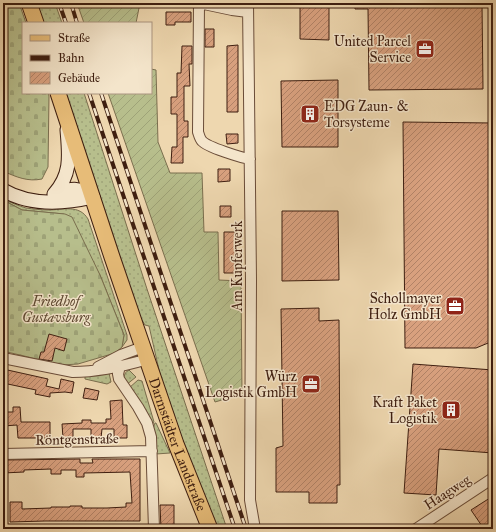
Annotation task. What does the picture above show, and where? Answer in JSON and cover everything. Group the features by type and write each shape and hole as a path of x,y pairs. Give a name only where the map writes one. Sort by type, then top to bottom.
{"main road":[{"path":"29,3 36,22"},
{"name":"Darmstädter Landstraße","path":"58,94 179,452 210,529"},
{"path":"53,198 61,186 69,166 65,115"},
{"path":"3,190 30,199 53,198 74,202 93,197"}],"street":[{"path":"248,7 232,10 198,3 198,132 200,138 205,144 242,158 250,159"},
{"name":"Am Kupferwerk","path":"248,7 251,280 250,500 255,529"},
{"path":"3,358 73,372 120,366 146,353"},
{"path":"92,370 121,355 146,353"},
{"path":"120,366 118,374 119,380 147,423 151,437 154,529"},
{"name":"Röntgenstraße","path":"3,454 152,451"},
{"name":"Haagweg","path":"416,529 493,478"}],"green space":[{"path":"3,3 19,3 26,22 22,22 22,94 48,94 49,96 48,167 42,179 37,180 17,177 3,171"},
{"path":"36,3 55,3 62,22 43,22"},
{"path":"77,3 140,3 136,22 84,22"},
{"path":"152,69 156,70 158,142 170,173 202,173 204,232 218,232 219,280 241,281 242,394 215,402 108,94 152,94"},
{"path":"65,94 84,94 147,289 227,529 216,529 162,383 149,326 145,325 137,312"},
{"path":"3,199 26,208 45,210 70,209 80,211 84,214 88,219 127,335 127,340 122,347 124,335 100,275 64,214 22,210"},
{"name":"Friedhof Gustavsburg","path":"3,200 22,210 65,214 72,217 100,275 124,335 122,347 115,353 78,364 62,365 3,351"},
{"path":"129,370 136,377 126,385 124,376"},
{"path":"109,373 111,382 107,384 85,379 85,376"},
{"path":"138,380 142,381 154,422 152,425 139,399 129,388"},
{"path":"155,423 170,453 156,454 153,428"}],"building":[{"path":"300,3 329,3 329,40 300,39"},
{"name":"United Parcel Service","path":"355,3 387,3 387,5 482,4 483,89 369,90 368,9 355,9"},
{"path":"166,12 191,12 191,22 175,22 175,25 166,25"},
{"path":"205,29 214,29 214,47 205,47"},
{"path":"238,45 238,112 227,112 227,46"},
{"path":"182,46 192,46 192,64 189,64 190,86 184,86 184,121 188,121 188,137 183,137 183,163 171,163 172,147 177,147 177,114 171,114 171,97 177,97 177,73 181,73"},
{"name":"EDG Zaun- & Torsysteme","path":"338,80 338,147 282,147 281,81"},
{"path":"403,122 493,123 493,341 476,348 405,348"},
{"path":"226,134 238,134 238,143 227,144"},
{"path":"218,169 230,169 230,181 218,182"},
{"path":"220,206 231,206 231,217 220,217"},
{"path":"282,211 338,211 339,280 282,281"},
{"path":"224,232 235,232 236,273 224,273"},
{"name":"Würz Logistik GmbH","path":"319,308 319,321 339,320 340,485 337,485 337,503 309,503 309,492 276,492 276,448 283,446 281,309"},
{"path":"49,334 67,339 64,351 55,348 52,361 39,359 41,352 44,352"},
{"name":"Kraft Paket Logistik","path":"413,364 493,370 493,453 439,449 436,495 404,493"},
{"path":"3,369 48,379 46,386 59,389 61,379 74,382 72,393 50,393 50,397 35,394 36,390 3,383"},
{"path":"85,388 99,391 97,400 83,398"},
{"path":"122,400 123,425 127,425 127,438 114,438 114,429 102,429 101,438 91,438 91,429 73,429 73,438 63,438 62,424 82,423 82,420 91,420 91,423 106,423 106,419 111,419 110,401"},
{"path":"13,407 20,407 21,422 50,422 50,438 18,438 17,425 3,426 3,412 13,412"},
{"path":"80,459 80,463 93,463 92,459 140,459 140,521 10,522 10,502 22,502 22,509 70,506 82,506 82,508 126,507 126,503 132,503 130,472 84,473 84,477 76,477 76,470 61,470 61,474 51,474 51,469 24,470 24,472 3,473 3,460"},
{"path":"493,496 493,523 484,529 471,510"},
{"path":"160,505 174,505 174,529 161,529"}],"railway":[{"path":"59,3 66,22"},
{"path":"71,3 77,22"},
{"path":"89,94 235,529"},
{"path":"101,94 246,529"}],"place":[{"name":"United Parcel Service","path":"425,49"},
{"name":"EDG Zaun- & Torsysteme","path":"310,114"},
{"name":"Schollmayer Holz GmbH","path":"455,306"},
{"name":"Würz Logistik GmbH","path":"311,384"},
{"name":"Kraft Paket Logistik","path":"451,410"}]}
